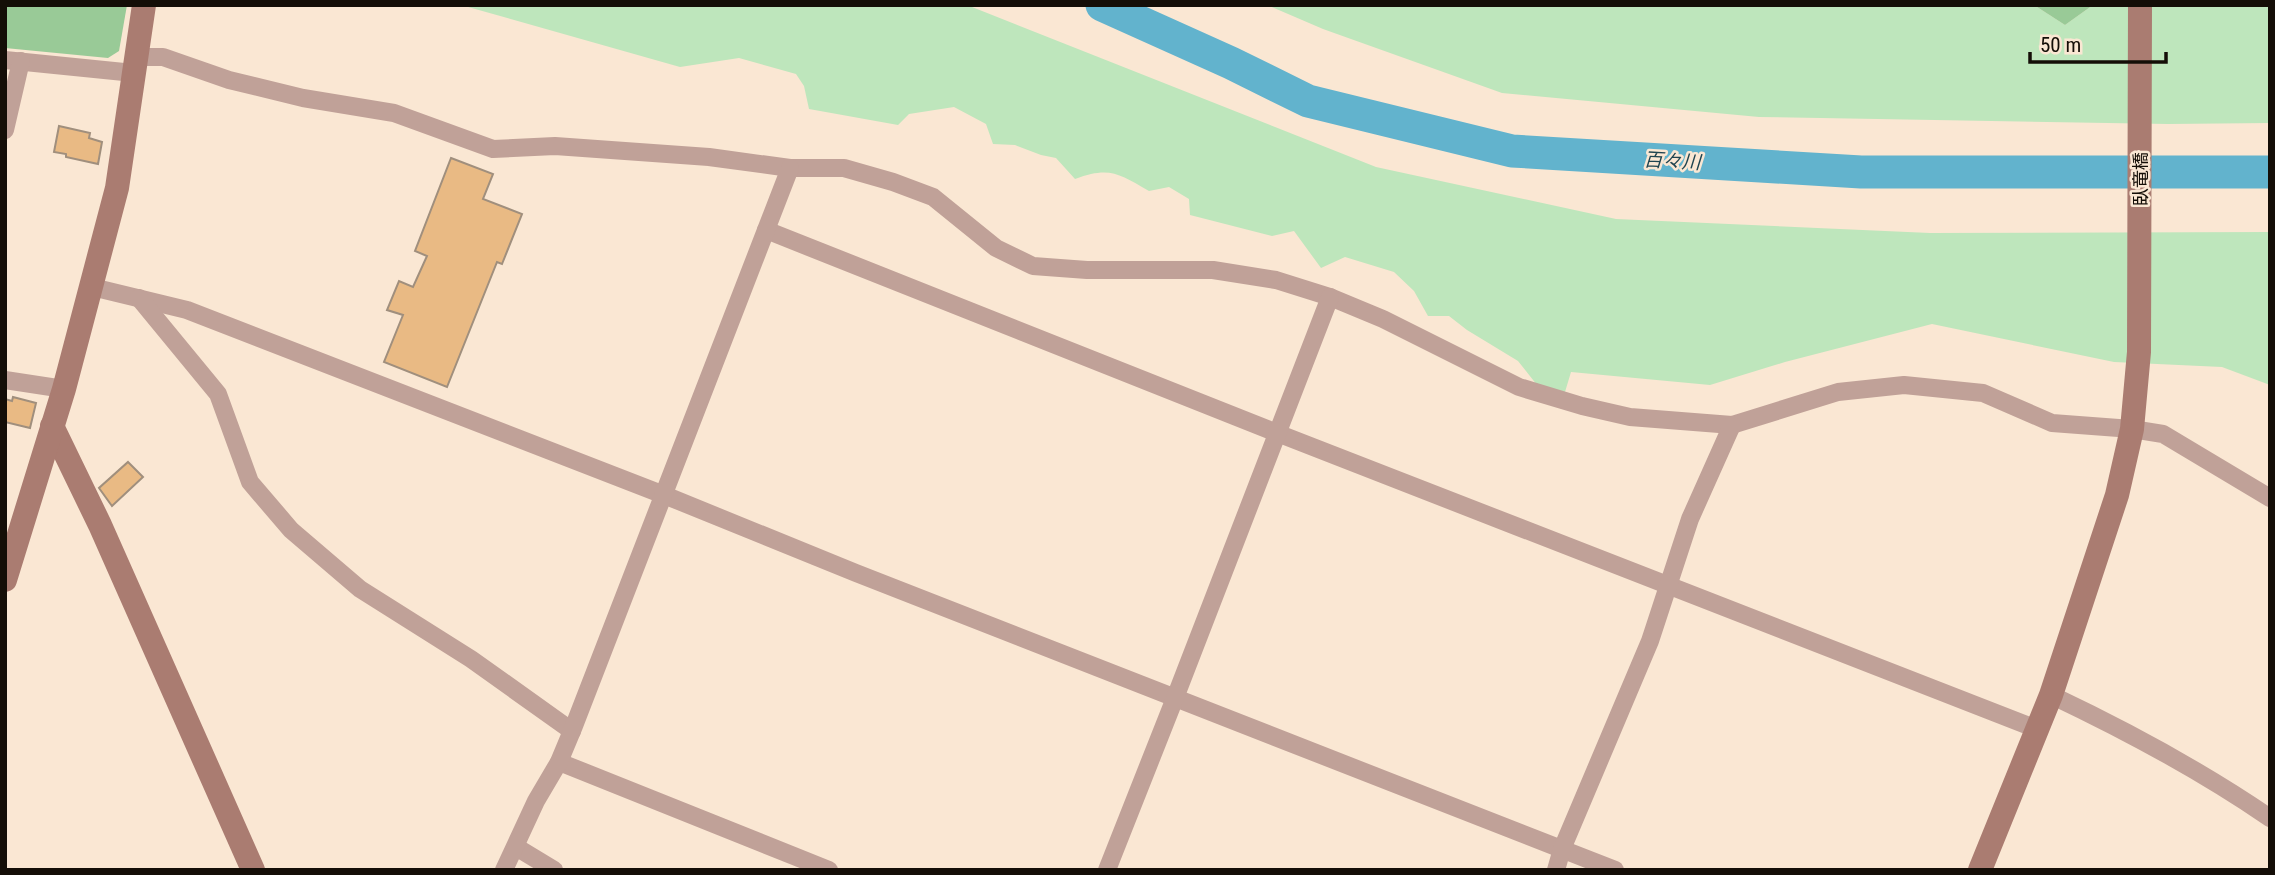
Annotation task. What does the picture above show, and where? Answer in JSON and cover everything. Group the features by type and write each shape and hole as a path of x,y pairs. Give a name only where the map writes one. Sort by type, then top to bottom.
{"street":[{"path":"5,580 64,389 117,188 144,5"},
{"name":"臥竜橋","path":"1980,870 2051,695 2117,495 2132,429 2139,352 2140,5"},
{"path":"5,130 13,60 136,65 163,57 229,80 303,98 394,113 493,149 555,146 709,157 790,168 844,168 933,197 996,248 1033,266 1087,270 1213,270 1276,280 1330,297 1383,319 1519,387 1581,406 1630,417 1732,425 1839,392 1904,385 1983,393 2052,423 2163,434 2270,498"},
{"path":"504,870 572,731 790,168"},
{"path":"766,230 1277,433 2037,729"},
{"path":"92,287 187,310 1615,870"},
{"path":"1107,870 1330,297"},
{"path":"139,298 218,394 250,482 291,530 360,589 471,659 572,731"},
{"path":"5,380 64,389"},
{"path":"1556,870 1562,849 1650,641 1689,519 1732,425"},
{"path":"52,426 100,525 253,870"},
{"path":"2051,695 2190,766 2270,818"},
{"path":"559,762 829,870"},
{"path":"516,847 554,870"}],"green space":[{"path":"5,5 127,5 119,51 108,58 5,48"},
{"path":"461,5 967,5 1376,167 1616,219 1930,233 2270,232 2270,385 2222,367 2114,362 1932,324 1785,362 1710,385 1571,372 1565,392 1537,385 1518,361 1449,316 1428,316 1414,291 1394,272 1345,257 1321,268 1294,231 1272,236 1190,215 1189,199 1169,187 1149,191 1122,176 1106,173 1075,179 1056,158 1015,145 993,144 986,124 954,107 909,114 898,125 809,109 804,86 796,74 739,58 680,67"},
{"path":"1267,5 2034,5 2065,25 2093,5 2270,5 2270,123 2168,124 1759,117 1502,93 1323,29"},
{"path":"2034,5 2093,5 2065,25"}],"building":[{"path":"59,126 90,133 89,138 102,142 98,164 54,152"},
{"path":"451,158 493,174 483,199 522,214 502,264 497,262 447,387 384,362 403,315 387,310 399,281 413,287 427,256 415,251"},
{"path":"13,397 36,403 30,428 5,422 5,399 12,401"},
{"path":"128,462 143,477 112,506 99,488"}],"waterway":[{"name":"百々川","path":"1102,5 1308,101 1512,151 1861,172 2270,172"}]}
